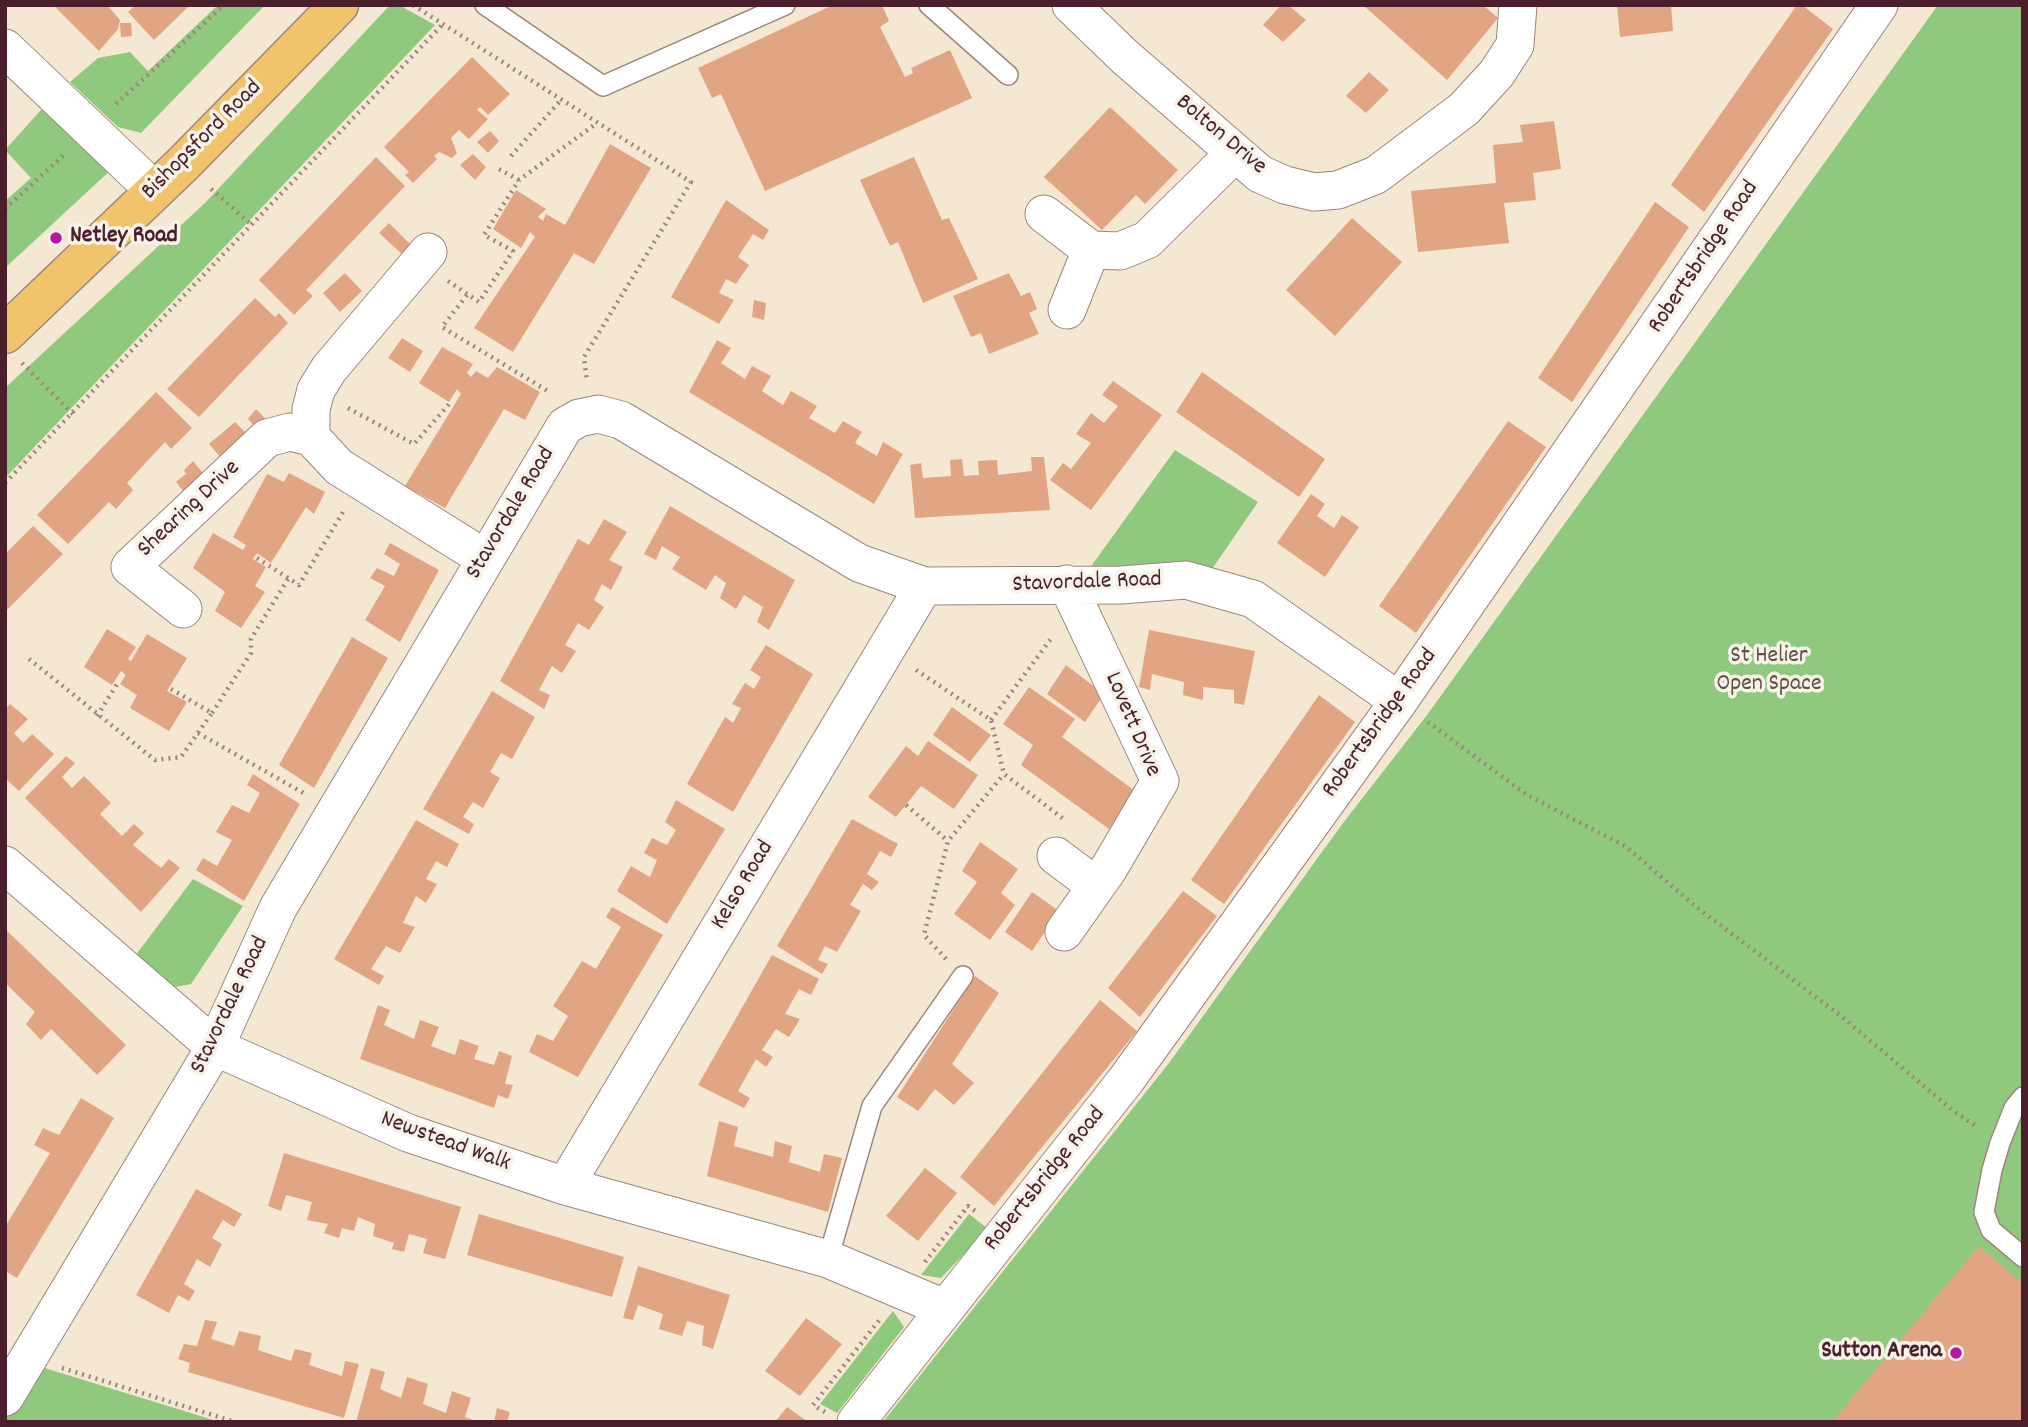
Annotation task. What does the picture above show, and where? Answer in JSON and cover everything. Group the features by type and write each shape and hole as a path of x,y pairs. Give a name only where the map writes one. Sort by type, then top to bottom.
{"main road":[{"name":"Bishopsford Road","path":"10,345 154,190 183,164 339,5"}],"street":[{"name":"Bolton Drive","path":"1071,5 1234,154 1272,180 1314,191 1339,190 1376,175 1464,109 1497,73 1515,46 1518,5"},
{"name":"Robertsbridge Road","path":"856,1422 1126,1080 1399,701 1879,5"},
{"path":"5,48 154,190"},
{"path":"1045,214 1091,250 1119,251 1147,240 1234,154"},
{"path":"1067,310 1091,250"},
{"path":"424,257 329,369 316,390 311,409 311,437 339,467 486,559"},
{"name":"Stavordale Road","path":"5,1397 215,1047 278,908 565,426 598,414 621,420 859,563 924,586 1072,594 1121,585 1186,580 1253,599 1399,701"},
{"name":"Shearing Drive","path":"183,609 130,567 267,438 290,432 311,437"},
{"name":"Kelso Road","path":"565,1186 924,586"},
{"name":"Lovett Drive","path":"1064,932 1096,886 1160,781 1072,594"},
{"path":"1056,856 1096,886"},
{"name":"Newstead Walk","path":"5,865 215,1047 408,1133 565,1186 828,1259 944,1308"}],"lane":[{"path":"485,5 603,86 785,5"},
{"path":"929,5 1008,75"},
{"path":"828,1259 872,1106 963,976"},
{"path":"2023,1097 2014,1108 2000,1143 1984,1212 1991,1230 2023,1257"}],"path":[{"path":"413,5 691,182 584,357 582,419"},
{"path":"5,483 74,414 442,25"},
{"path":"511,156 561,100"},
{"path":"424,257 479,302 513,251 484,235 519,180 597,123"},
{"path":"183,164 252,225"},
{"path":"499,169 519,180"},
{"path":"468,294 442,327 548,389 582,419"},
{"path":"10,345 74,414"},
{"path":"316,390 414,444 452,402"},
{"path":"257,558 299,585 361,481"},
{"path":"29,659 155,760 181,757 251,653 251,639 288,579"},
{"path":"991,720 1072,594"},
{"path":"886,650 991,720 1004,774 1070,825 1056,856"},
{"path":"97,716 119,681"},
{"path":"171,689 212,713"},
{"path":"1399,701 1527,795 1625,846 1695,906 1841,1016 1952,1110 2000,1143"},
{"path":"198,733 335,811"},
{"path":"963,976 924,935 948,841 1004,774"},
{"path":"906,805 948,841"},
{"path":"29,1357 235,1422"}],"green space":[{"path":"218,5 265,5 141,133 118,127 70,82 98,58 130,52 148,71"},
{"path":"390,5 399,5 435,25 5,478 5,388 205,203"},
{"name":"St Helier Open Space","path":"1938,5 2023,5 2023,1422 883,1422 1169,1063 1343,823 1427,715"},
{"path":"49,101 113,168 5,268 5,201 31,178 5,150"},
{"path":"1175,450 1258,502 1210,572 1079,583"},
{"path":"193,879 243,906 191,984 175,987 135,956"},
{"path":"969,1214 988,1229 941,1278 921,1275"},
{"path":"893,1311 904,1327 837,1413 820,1404"},
{"path":"35,1365 220,1422 5,1422 5,1416"}],"building":[{"path":"53,5 107,5 120,20 118,29 99,51"},
{"path":"136,5 190,5 154,40 128,12"},
{"path":"833,5 882,5 889,21 880,27 905,77 913,73 911,68 950,50 972,98 765,191 721,94 712,98 698,68"},
{"path":"1281,5 1288,5 1306,20 1283,42 1263,25"},
{"path":"1363,5 1483,5 1498,18 1447,80"},
{"path":"1617,5 1671,5 1673,31 1620,37"},
{"path":"1797,5 1802,5 1833,29 1704,212 1671,185"},
{"path":"120,23 131,23 132,36 121,37"},
{"path":"472,57 510,94 488,115 480,107 477,110 488,119 469,139 459,130 451,138 457,153 452,158 439,152 434,156 437,159 413,183 405,175 409,172 384,147"},
{"path":"1369,72 1389,90 1366,113 1346,96"},
{"path":"1110,107 1178,170 1145,204 1136,195 1102,230 1044,177"},
{"path":"1554,121 1561,169 1533,173 1536,200 1504,203 1509,243 1418,252 1411,191 1496,183 1493,145 1523,142 1520,125"},
{"path":"490,131 499,141 488,153 477,142"},
{"path":"610,144 651,168 594,264 574,253 513,352 474,328 535,237 530,232 521,248 493,229 516,190 546,209 538,217 543,221 546,214 565,225"},
{"path":"473,154 486,167 475,180 460,165"},
{"path":"376,157 405,186 306,290 313,296 294,315 259,280"},
{"path":"914,157 942,220 949,218 978,279 923,303 898,242 890,246 860,180"},
{"path":"726,200 769,230 763,240 753,234 738,257 749,265 736,284 726,279 719,293 734,300 719,324 671,297"},
{"path":"1655,202 1689,227 1572,402 1538,378"},
{"path":"1352,218 1402,262 1335,336 1286,290"},
{"path":"389,223 411,245 402,254 379,233"},
{"path":"345,273 362,291 340,312 323,293"},
{"path":"1009,273 1021,296 1030,292 1037,309 1029,313 1039,334 989,354 981,333 971,337 953,296"},
{"path":"255,298 275,317 279,313 288,323 199,417 167,389"},
{"path":"754,300 766,303 764,320 752,317"},
{"path":"402,338 423,351 410,372 388,358"},
{"path":"717,340 731,348 721,363 745,379 752,366 771,376 762,391 783,405 791,391 817,406 809,418 835,433 843,421 862,432 855,443 877,456 883,442 903,454 874,504 689,392"},
{"path":"442,347 473,364 467,373 471,377 476,371 488,378 497,367 540,392 525,420 504,409 445,508 405,486 461,394 457,389 449,402 419,383"},
{"path":"1202,372 1325,459 1299,497 1176,412"},
{"path":"1113,381 1162,415 1091,510 1050,480 1063,463 1071,469 1091,443 1076,434 1091,413 1104,423 1118,406 1102,395"},
{"path":"156,392 192,428 171,449 165,442 127,483 133,490 116,509 109,502 68,544 37,515"},
{"path":"256,409 265,418 256,428 248,419"},
{"path":"1508,421 1546,447 1416,633 1379,606"},
{"path":"235,422 248,435 222,459 209,444"},
{"path":"1031,457 1044,457 1050,510 915,518 910,465 921,463 923,478 951,476 950,460 962,459 964,476 979,475 978,461 997,460 998,475 1032,471"},
{"path":"193,461 203,473 183,491 176,482 186,474 184,470"},
{"path":"289,473 325,492 314,514 306,507 271,563 257,553 253,559 266,567 255,586 265,592 241,628 215,611 225,592 193,568 213,533 243,550 246,545 233,537 267,474 284,482"},
{"path":"1311,494 1325,504 1317,516 1334,528 1342,515 1359,527 1325,577 1277,543"},
{"path":"670,506 795,580 769,630 757,622 763,607 744,595 736,609 720,598 726,583 715,575 706,590 672,569 680,557 662,546 656,560 644,554"},
{"path":"604,519 627,532 609,560 623,567 611,590 602,584 594,600 604,607 589,630 578,623 565,645 576,651 562,673 552,666 539,690 550,695 544,709 500,681 578,539 589,545"},
{"path":"33,526 63,554 5,612 5,554"},
{"path":"390,543 439,570 400,642 365,620 385,586 370,578 377,568 394,576 400,564 384,554"},
{"path":"107,629 136,647 128,659 131,661 147,634 187,658 167,691 187,702 169,731 130,708 137,695 120,684 126,675 121,671 112,685 84,667"},
{"path":"1149,630 1255,651 1244,705 1234,703 1234,690 1203,687 1203,700 1183,695 1184,682 1152,674 1150,690 1139,687"},
{"path":"352,637 388,658 314,788 279,765"},
{"path":"766,645 813,674 733,812 687,784 725,717 733,723 741,708 732,704 745,683 754,689 761,677 750,670"},
{"path":"1066,665 1104,694 1085,722 1047,694"},
{"path":"1029,687 1075,719 1062,737 1135,791 1109,829 1021,765 1033,745 1003,724"},
{"path":"492,691 535,717 512,759 501,753 490,772 500,778 483,808 473,802 463,817 474,824 469,834 423,809"},
{"path":"1319,695 1355,722 1224,904 1191,880"},
{"path":"10,704 28,719 14,733 23,743 32,734 54,754 19,791 5,778 5,710"},
{"path":"952,707 991,735 970,762 933,735"},
{"path":"928,741 978,775 954,809 921,786 896,817 868,797 906,746 918,756"},
{"path":"66,756 75,763 62,777 72,788 84,776 111,803 100,814 122,836 134,824 144,833 133,845 161,868 169,859 180,868 141,912 25,798"},
{"path":"253,774 300,804 244,901 196,870 203,858 217,866 232,840 216,832 232,805 249,813 260,793 247,785"},
{"path":"676,800 725,829 667,924 617,891 631,866 650,877 657,860 644,853 652,838 667,845 676,830 665,822"},
{"path":"852,819 898,844 891,857 880,851 867,874 879,882 872,890 863,884 850,905 861,911 837,952 825,946 818,960 828,964 822,974 777,946"},
{"path":"416,820 459,844 447,867 436,861 426,879 437,884 426,903 416,896 403,923 415,927 400,953 386,946 371,969 384,976 379,985 334,959"},
{"path":"980,842 1018,869 1001,893 1015,905 990,940 954,914 977,882 962,871"},
{"path":"1183,891 1217,916 1140,1017 1108,988"},
{"path":"1032,892 1059,911 1032,951 1005,932"},
{"path":"612,907 663,935 578,1077 529,1052 537,1034 553,1041 568,1016 553,1006 582,961 596,969 621,927 606,917"},
{"path":"5,929 126,1045 97,1075 51,1029 41,1040 26,1024 35,1012 5,983"},
{"path":"772,955 819,979 811,995 799,989 785,1014 800,1019 789,1037 776,1029 762,1050 773,1057 766,1067 756,1059 738,1091 750,1098 744,1108 698,1085"},
{"path":"975,976 999,993 952,1064 974,1083 954,1105 935,1089 918,1111 897,1097"},
{"path":"1100,1000 1137,1031 994,1206 960,1177"},
{"path":"378,1005 390,1010 384,1025 414,1039 420,1020 439,1027 431,1046 455,1055 460,1039 479,1046 474,1059 494,1065 499,1051 512,1056 505,1084 513,1085 508,1099 498,1095 494,1108 360,1059"},
{"path":"81,1098 114,1118 17,1278 5,1271 5,1227 50,1153 34,1145 43,1128 59,1135"},
{"path":"719,1121 738,1127 734,1146 773,1157 775,1141 792,1146 789,1162 820,1172 824,1154 842,1158 828,1212 707,1176"},
{"path":"284,1153 461,1207 445,1259 423,1253 427,1239 409,1234 404,1252 392,1249 394,1243 373,1236 375,1224 358,1217 354,1231 342,1228 339,1238 324,1233 328,1224 307,1220 312,1202 286,1195 281,1211 268,1206"},
{"path":"925,1168 957,1193 918,1241 886,1216"},
{"path":"196,1189 242,1214 234,1227 223,1220 212,1238 222,1244 210,1267 197,1259 184,1284 195,1291 189,1301 178,1295 169,1313 136,1295"},
{"path":"479,1214 624,1257 612,1297 467,1255"},
{"name":"Sutton Arena","path":"1979,1246 2023,1284 2023,1422 1832,1422"},
{"path":"638,1266 730,1295 713,1349 702,1345 704,1326 687,1321 682,1336 659,1329 663,1314 638,1305 633,1320 623,1318"},
{"path":"806,1318 842,1344 800,1396 765,1371"},
{"path":"205,1320 217,1322 211,1339 234,1346 239,1331 261,1336 258,1350 291,1361 295,1349 312,1353 309,1365 342,1376 345,1361 359,1364 344,1418 188,1372 190,1363 178,1359 184,1344 197,1346"},
{"path":"371,1368 385,1372 380,1389 401,1398 407,1377 428,1384 423,1404 446,1413 452,1391 471,1398 465,1417 479,1422 356,1422"},
{"path":"787,1407 808,1422 775,1422"},
{"path":"497,1408 510,1412 507,1422 494,1422"}],"place":[{"name":"Netley Road","path":"56,238"},
{"name":"Sutton Arena","path":"1956,1353"}]}
